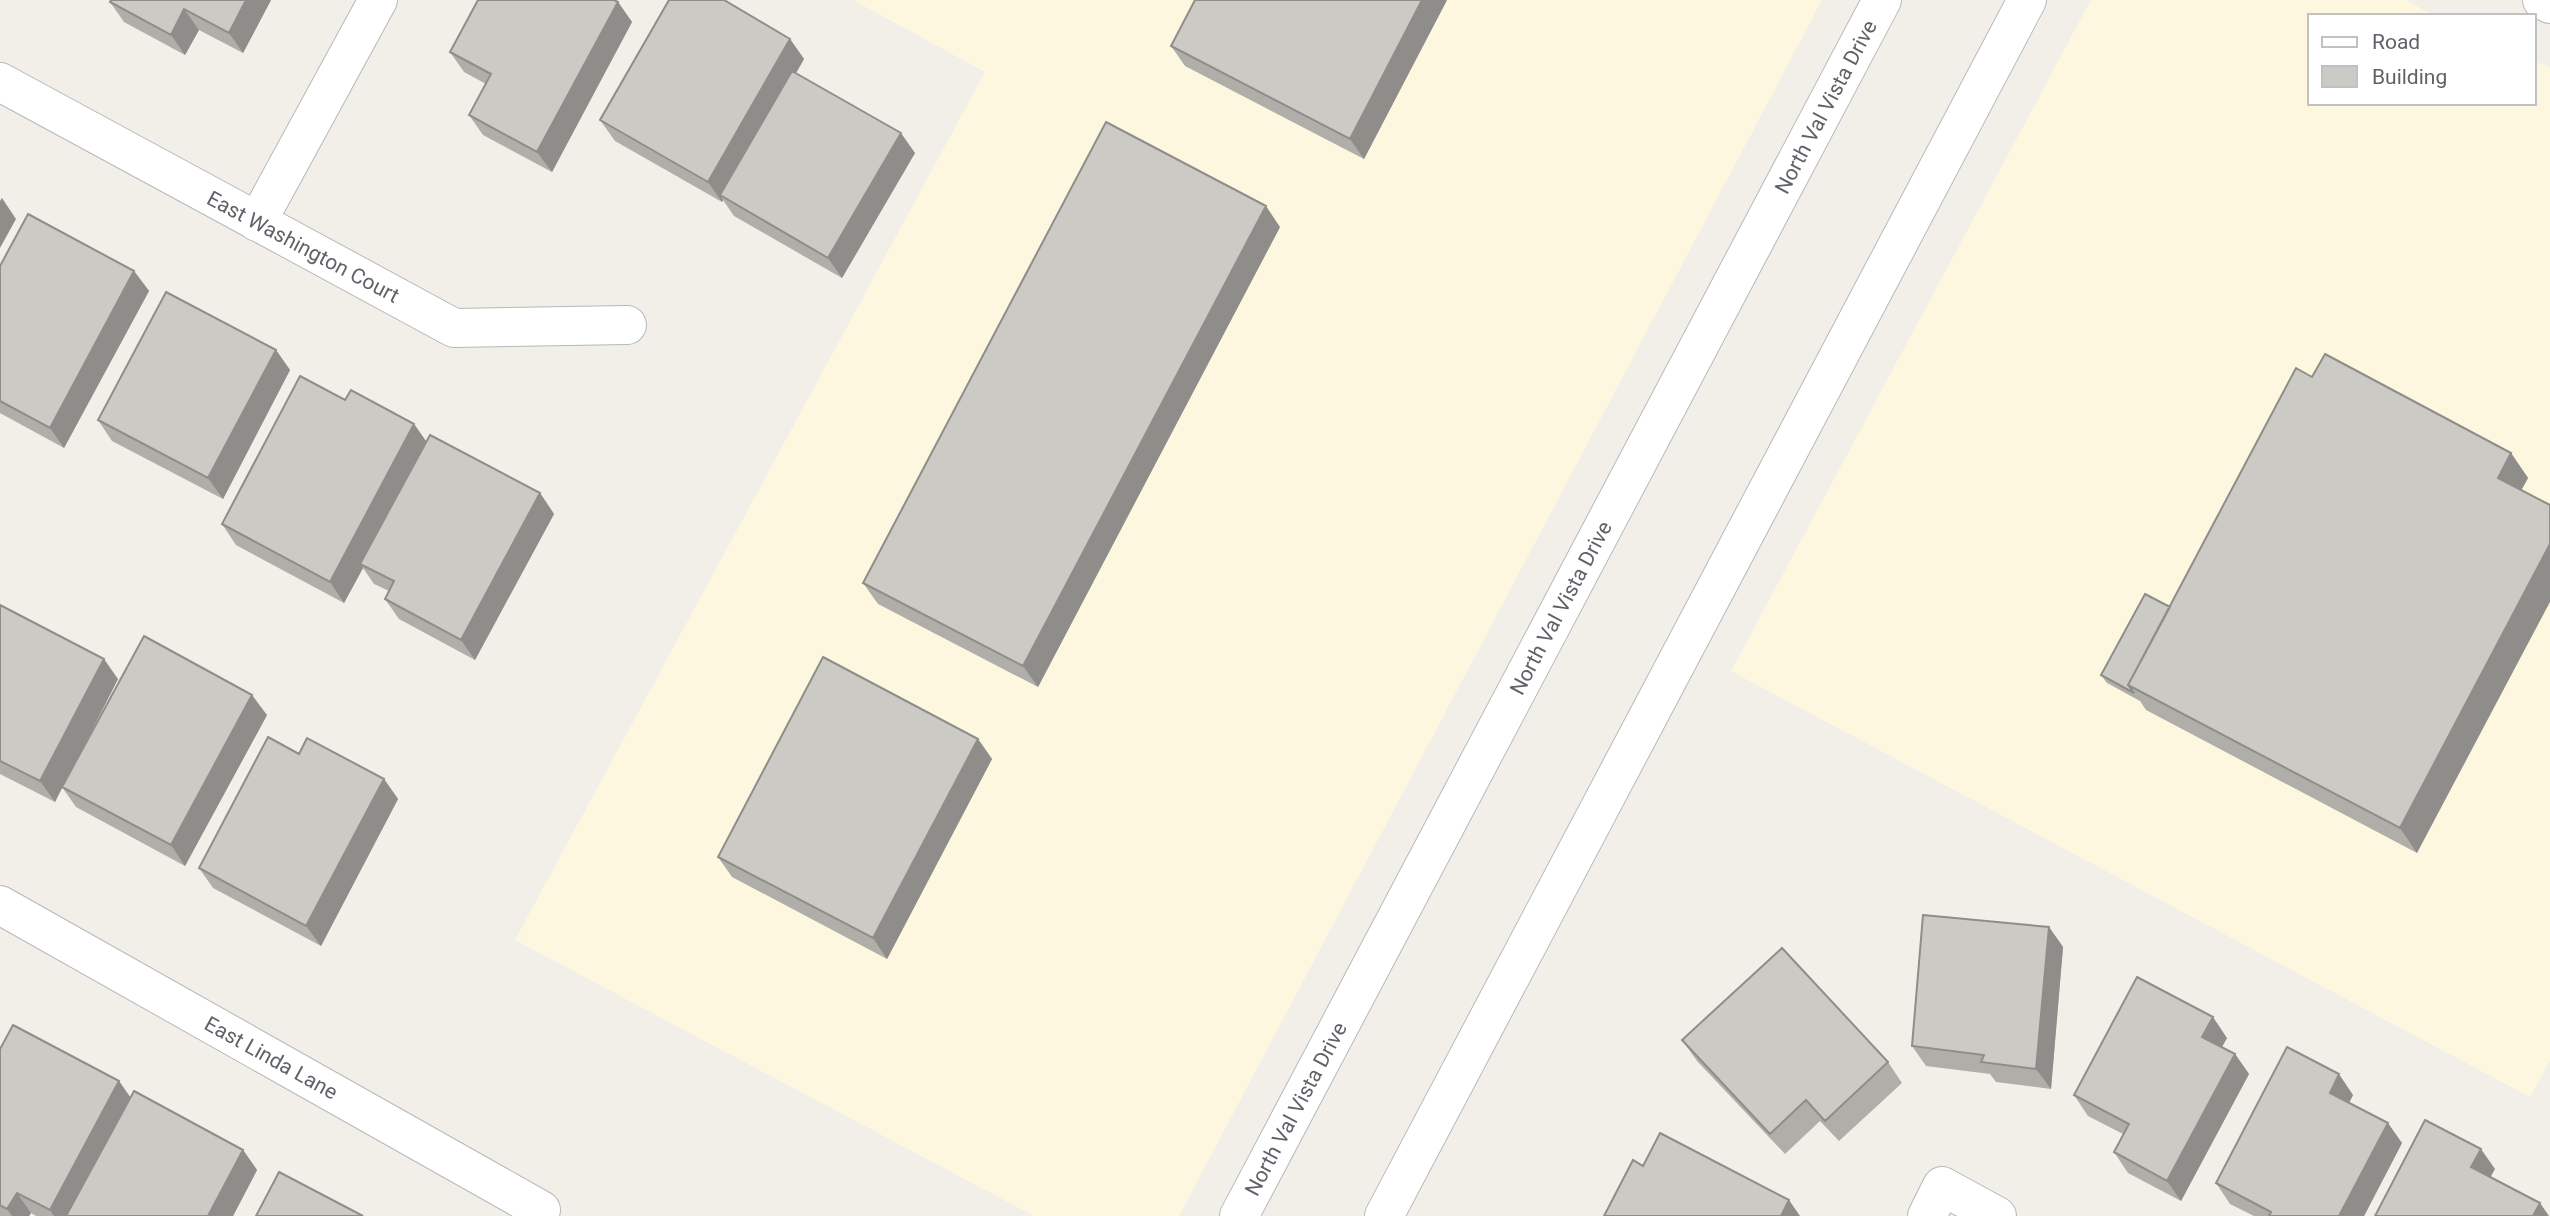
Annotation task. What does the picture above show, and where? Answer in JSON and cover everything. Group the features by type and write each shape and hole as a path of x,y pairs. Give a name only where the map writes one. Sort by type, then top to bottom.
{"main road":[{"path":"257,222 378,0"},
{"name":"North Val Vista Drive","path":"1246,1214 1882,0"},
{"path":"1384,1216 2027,0"},
{"path":"2542,0 2550,4"},
{"name":"East Washington Court","path":"0,82 454,328 626,324"},
{"name":"East Linda Lane","path":"0,905 540,1213"},
{"path":"1935,1201 1997,1216"}],"shaded area":[{"path":"853,0 1822,0 1179,1216 1034,1216 515,940 985,72"},
{"path":"2091,0 2406,0 2430,14 2308,14 2308,105 2536,105 2536,62 2550,67 2550,1061 2530,1097 1731,671"}],"building":[{"path":"246,0 229,33 184,9 171,35 110,2"},
{"path":"478,0 618,2 537,152 469,115 491,74 450,52"},
{"path":"669,0 724,0 790,39 708,182 600,120"},
{"path":"1195,0 1422,0 1350,139 1171,46"},
{"path":"792,71 901,133 828,258 720,195"},
{"path":"1106,122 1266,206 1023,666 863,583"},
{"path":"28,214 134,271 50,428 0,401 0,266"},
{"path":"166,292 276,350 208,478 98,420"},
{"path":"2325,354 2511,453 2498,478 2550,505 2550,544 2400,828 2128,685 2296,368 2312,377"},
{"path":"300,376 345,400 351,390 414,424 330,582 222,524"},
{"path":"430,435 540,493 461,640 385,599 394,581 360,564"},
{"path":"2145,594 2170,607 2128,685 2134,693 2101,675"},
{"path":"0,605 104,659 40,781 0,761"},
{"path":"144,636 252,695 171,845 62,787"},
{"path":"823,657 978,739 873,938 718,857"},
{"path":"268,737 299,754 307,738 384,779 306,926 199,868"},
{"path":"1923,915 2049,927 2036,1069 1981,1062 1984,1055 1912,1046"},
{"path":"1782,948 1888,1062 1825,1121 1806,1100 1770,1134 1682,1040"},
{"path":"2137,977 2213,1017 2202,1037 2235,1054 2167,1181 2114,1152 2129,1124 2074,1095"},
{"path":"13,1025 119,1081 50,1210 17,1193 7,1209 0,1205 0,1049"},
{"path":"2287,1047 2339,1074 2330,1093 2388,1123 2339,1216 2269,1216 2271,1212 2216,1183"},
{"path":"134,1091 243,1150 208,1216 66,1216"},
{"path":"2425,1120 2481,1149 2471,1167 2540,1203 2533,1216 2375,1216"},
{"path":"1660,1133 1789,1200 1781,1216 1604,1216 1633,1160 1643,1166"},
{"path":"279,1172 363,1216 256,1216"}]}
